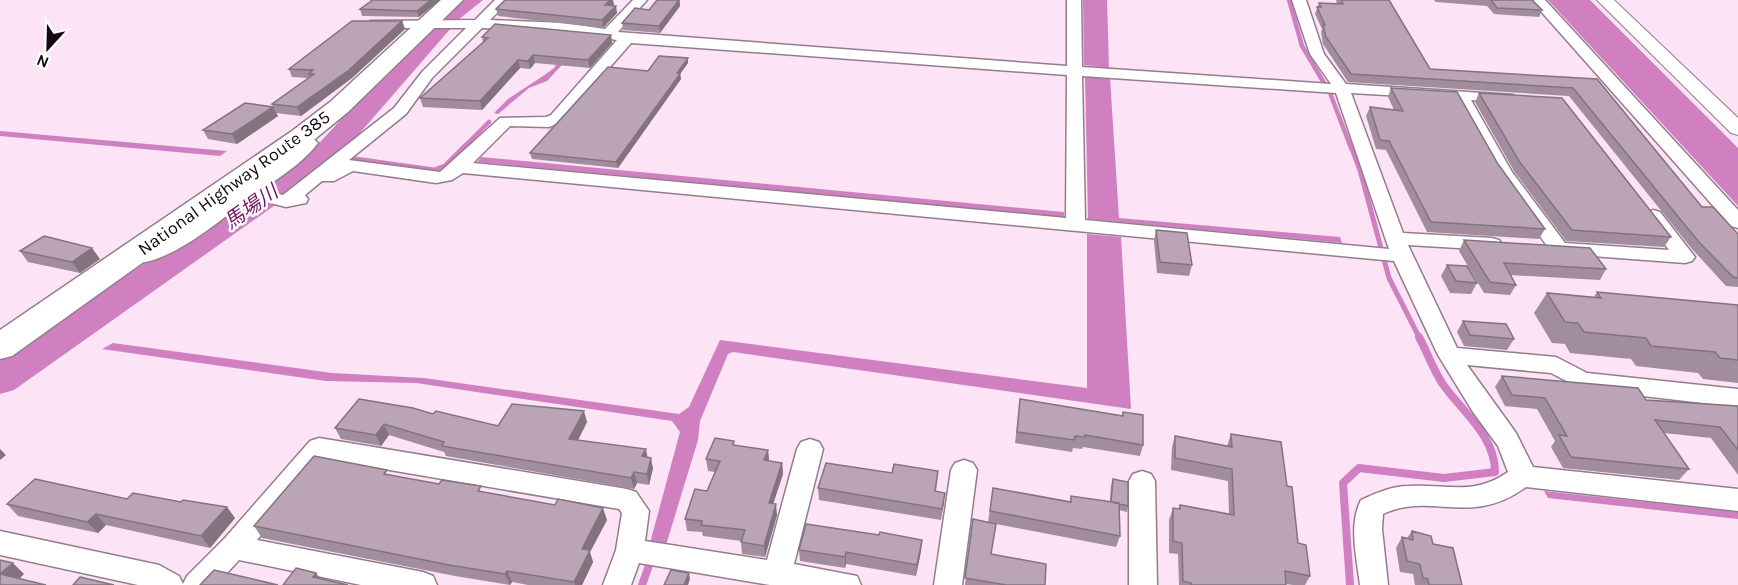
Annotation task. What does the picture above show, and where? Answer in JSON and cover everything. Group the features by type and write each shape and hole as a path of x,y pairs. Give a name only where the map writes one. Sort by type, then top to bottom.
{"highway":[{"name":"National Highway Route 385","path":"2,344 130,258 302,137 339,107 429,24 452,11"}],"street":[{"path":"286,201 400,111 427,75 503,0"},
{"path":"608,34 640,0"},
{"path":"1074,0 1076,225"},
{"path":"1299,0 1391,251 1449,355 1481,406 1507,440 1519,462 1522,476"},
{"path":"1538,0 1738,222"},
{"path":"1605,0 1738,129"},
{"path":"452,11 478,23 608,34 627,38 1333,90 1528,99"},
{"path":"365,23 429,24"},
{"path":"247,192 286,201 300,199 339,169 350,165 436,178 446,176 459,167 506,121 549,122 558,118 627,38"},
{"path":"1460,95 1504,173 1559,249"},
{"path":"130,258 156,252 179,240 296,157 309,142 302,137"},
{"path":"459,167 1076,225 1391,251 1513,245"},
{"path":"1536,247 1685,257 1642,202"},
{"path":"1449,355 1556,365 1582,381 1738,398"},
{"path":"197,585 234,547 319,448 627,500 636,512 630,550 617,585"},
{"path":"777,574 810,449"},
{"path":"948,585 964,470"},
{"path":"1374,585 1368,529 1370,508 1382,500 1404,496 1478,500 1507,489 1522,476 1738,500"},
{"path":"1142,481 1143,585"},
{"path":"0,543 159,577 169,585"},
{"path":"234,547 423,585"},
{"path":"630,550 847,585"}],"shaded area":[{"path":"1083,0 1107,0 1109,68 1084,65"},
{"path":"1548,0 1590,0 1738,148 1738,206"},
{"path":"590,35 547,81 529,88 498,114 494,113 508,99 554,68 563,54"},
{"path":"1088,76 1110,78 1119,218 1340,237 1342,243 1088,219 1085,78"},
{"path":"0,131 227,151 220,156 0,136"},
{"path":"481,157 1064,212 1064,217 477,162"},
{"path":"1087,234 1121,237 1131,409 733,352 728,354 700,421 698,440 666,545 650,543 680,432 672,421 416,383 326,381 102,349 113,343 332,373 424,378 679,414 689,407 720,340 1087,388"},
{"path":"1544,491 1738,512 1738,519 1548,498"}],"building":[{"path":"373,0 431,0 417,11 360,9"},
{"path":"505,0 610,0 605,5 616,6 602,20 496,9"},
{"path":"657,0 679,0 659,26 622,23 635,8 649,10"},
{"path":"1341,0 1389,0 1430,69 1597,79 1702,207 1713,207 1738,234 1738,278 1733,277 1698,241 1573,88 1351,74 1326,37 1323,25 1325,25 1317,7 1321,7 1319,3 1343,4"},
{"path":"1491,0 1532,0 1542,10 1497,8"},
{"path":"352,21 402,21 349,70 297,107 272,104 314,74 309,74 313,70 289,69"},
{"path":"495,24 611,35 588,60 533,55 528,61 518,60 480,101 420,98 488,38 482,37"},
{"path":"659,56 688,58 677,73 680,74 616,162 530,153 608,67 648,71"},
{"path":"1391,88 1457,92 1498,164 1545,229 1431,222 1389,141 1380,140 1370,107 1403,111"},
{"path":"1479,93 1562,98 1671,237 1572,230 1519,161"},
{"path":"245,103 273,107 232,134 203,130"},
{"path":"1156,230 1187,233 1192,265 1160,262"},
{"path":"44,236 92,248 72,262 20,251"},
{"path":"1464,240 1590,248 1606,269 1504,263 1516,285 1490,282"},
{"path":"1447,265 1467,266 1477,283 1456,281"},
{"path":"1597,292 1738,305 1738,360 1720,358 1715,352 1651,346 1646,338 1584,332 1578,323 1565,322 1547,293 1601,298"},
{"path":"1463,321 1506,324 1514,339 1470,335"},
{"path":"1502,376 1638,388 1646,400 1738,406 1738,450 1720,427 1655,420 1689,469 1571,457 1559,435 1567,436 1545,398 1512,395"},
{"path":"359,399 413,408 433,414 436,411 498,426 512,404 584,411 569,439 646,449 642,456 651,458 647,474 634,472 631,478 442,446 444,442 384,424 376,435 335,428"},
{"path":"1020,399 1123,416 1123,412 1143,415 1143,445 1085,435 1085,437 1075,436 1074,440 1017,432"},
{"path":"1231,434 1281,442 1287,486 1292,487 1298,543 1306,545 1310,576 1285,571 1286,585 1191,585 1183,581 1182,543 1173,541 1173,508 1180,509 1180,505 1234,515 1232,469 1175,458 1175,436 1232,447"},
{"path":"715,438 734,441 733,445 768,450 764,460 782,463 769,503 776,504 764,546 741,542 745,530 701,525 702,521 685,519 695,489 707,491 720,461 706,459"},
{"path":"314,456 387,470 384,474 439,484 442,480 481,486 478,491 555,505 558,499 603,508 582,549 590,550 574,582 507,571 505,574 449,565 254,526"},
{"path":"826,463 892,473 894,464 938,471 935,491 945,493 942,509 818,488"},
{"path":"35,479 127,499 133,493 181,502 183,500 227,507 201,536 96,514 87,522 7,504"},
{"path":"1113,479 1128,482 1128,506 1111,502"},
{"path":"993,488 1071,502 1071,496 1119,503 1120,536 990,511"},
{"path":"973,519 996,524 991,554 1046,564 1045,585 1006,585 965,578"},
{"path":"806,524 879,535 880,532 922,540 917,565 846,552 845,557 799,550"},
{"path":"1412,531 1431,536 1433,544 1453,548 1462,585 1429,585 1428,579 1423,578 1420,564 1407,561 1402,537 1413,540"},
{"path":"0,560 13,563 0,574"},
{"path":"296,568 316,573 313,577 348,585 283,585"},
{"path":"214,570 278,585 200,585"},
{"path":"671,570 689,573 684,585 664,585"},
{"path":"0,574 46,585 0,585"},
{"path":"80,577 114,585 73,585"}],"waterway":[{"name":"馬場川","path":"0,380 322,158 450,15 472,0"},
{"path":"1289,0 1302,46 1330,93 1351,148"},
{"path":"352,155 348,158 434,170 445,166 489,122"},
{"path":"1351,146 1360,170 1389,278 1419,338"},
{"path":"1350,585 1343,483 1359,468 1444,478 1495,472 1494,459 1484,435 1442,383 1419,338"},
{"path":"642,585 652,557"}]}
